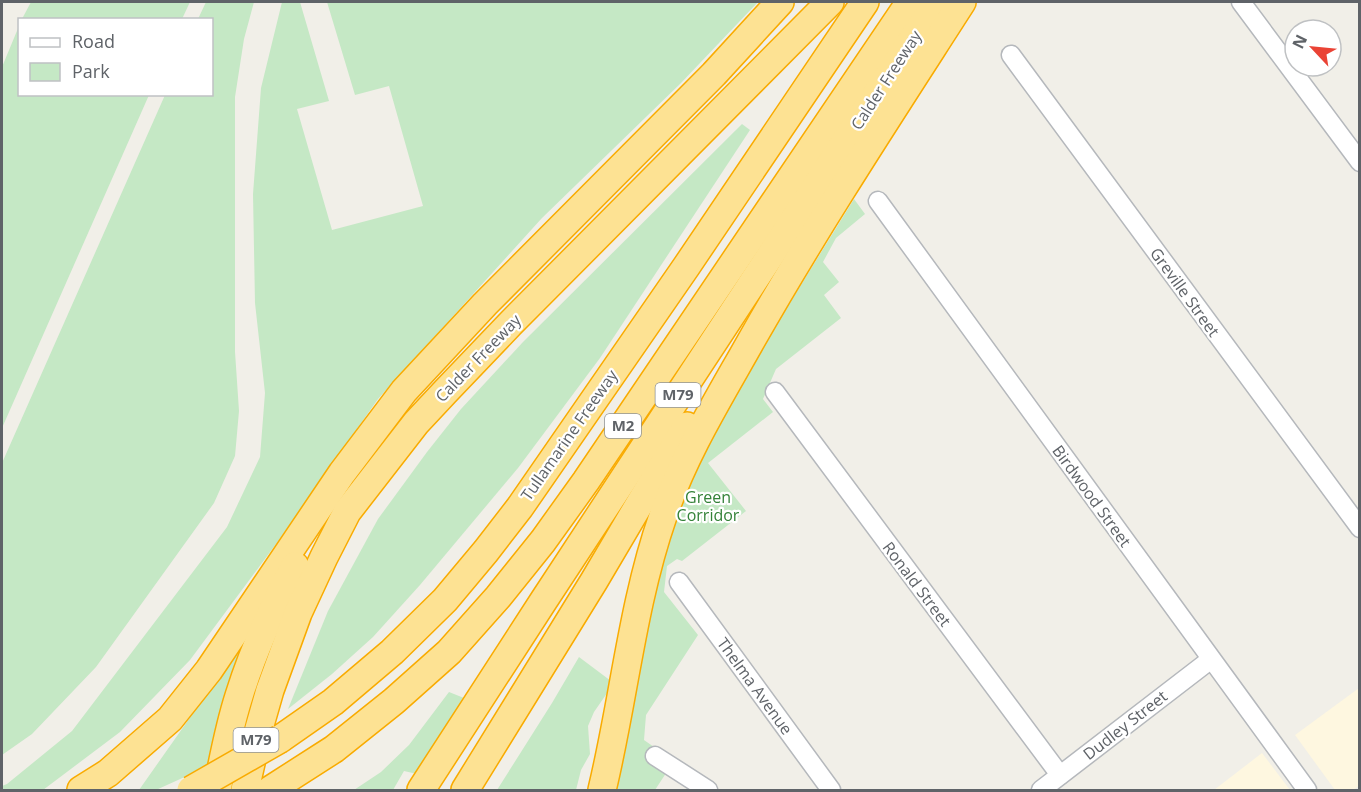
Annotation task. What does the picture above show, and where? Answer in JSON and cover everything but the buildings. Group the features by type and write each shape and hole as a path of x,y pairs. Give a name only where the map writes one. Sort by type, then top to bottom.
{"highway":[{"path":"81,790 108,773 170,719 209,670 342,473 404,391 485,304 714,74 780,2"},
{"path":"347,512 404,423 428,391 486,325 633,175 761,51 807,2"},
{"name":"Calder Freeway","path":"245,790 258,732 298,613 347,512 416,423 445,392 830,2"},
{"name":"Tullamarine Freeway","path":"191,790 280,739 333,702 392,652 445,600 520,507 865,2"},
{"name":"M2","path":"270,790 334,749 394,701 449,652 511,581 586,481 910,2"},
{"name":"Calder Freeway","path":"421,790 937,2"},
{"path":"465,790 582,601 670,452 792,268 962,2"},
{"path":"602,790 639,598 663,514 709,415 792,268"},
{"path":"217,790 238,698 260,639 327,506 366,442"}],"street":[{"path":"1241,2 1359,162"},
{"name":"Greville Street","path":"1011,55 1359,528"},
{"name":"Birdwood Street","path":"878,201 1210,660 1307,790"},
{"name":"Ronald Street","path":"775,392 1060,775"},
{"name":"Thelma Avenue","path":"679,582 831,790"},
{"name":"Dudley Street","path":"1041,790 1210,660"},
{"path":"655,756 708,790"}],"shaded area":[{"path":"1359,688 1359,786 1353,790 1335,790 1295,735"},
{"path":"1262,753 1290,790 1214,790"}],"green space":[{"path":"31,2 190,2 182,18 23,18"},
{"path":"206,2 254,2 244,39 235,97 235,352 239,411 235,456 214,503 96,667 32,734 2,755 2,463 165,96 213,96 213,18 198,18"},
{"path":"282,2 300,2 329,101 297,109 332,230 423,206 389,86 355,95 327,2 758,2 681,83 542,218 378,399 276,544 190,660 120,732 43,790 2,790 2,786 72,731 227,527 260,457 265,393 255,303 253,194 261,88"},
{"path":"18,28 18,96 149,96 2,428 2,67"},
{"path":"742,124 750,130 600,358 518,468 420,585 373,637 288,709 328,611 378,519 427,452 461,409 523,342"},
{"name":"Green Corridor","path":"854,199 865,214 836,238 823,262 839,282 824,295 841,318 776,369 763,399 773,412 708,463 746,511 682,561 677,559 667,566 664,592 698,635 646,715 644,740 674,761 655,790 614,790 623,758 649,603 683,496 749,369"},
{"path":"237,642 248,645 211,765 156,790 139,790 189,719"},
{"path":"579,657 611,681 612,686 594,712 588,726 590,754 581,770 576,790 497,790 552,703"},
{"path":"449,692 464,698 417,774 404,771 393,790 354,790 381,772 409,745"}]}
